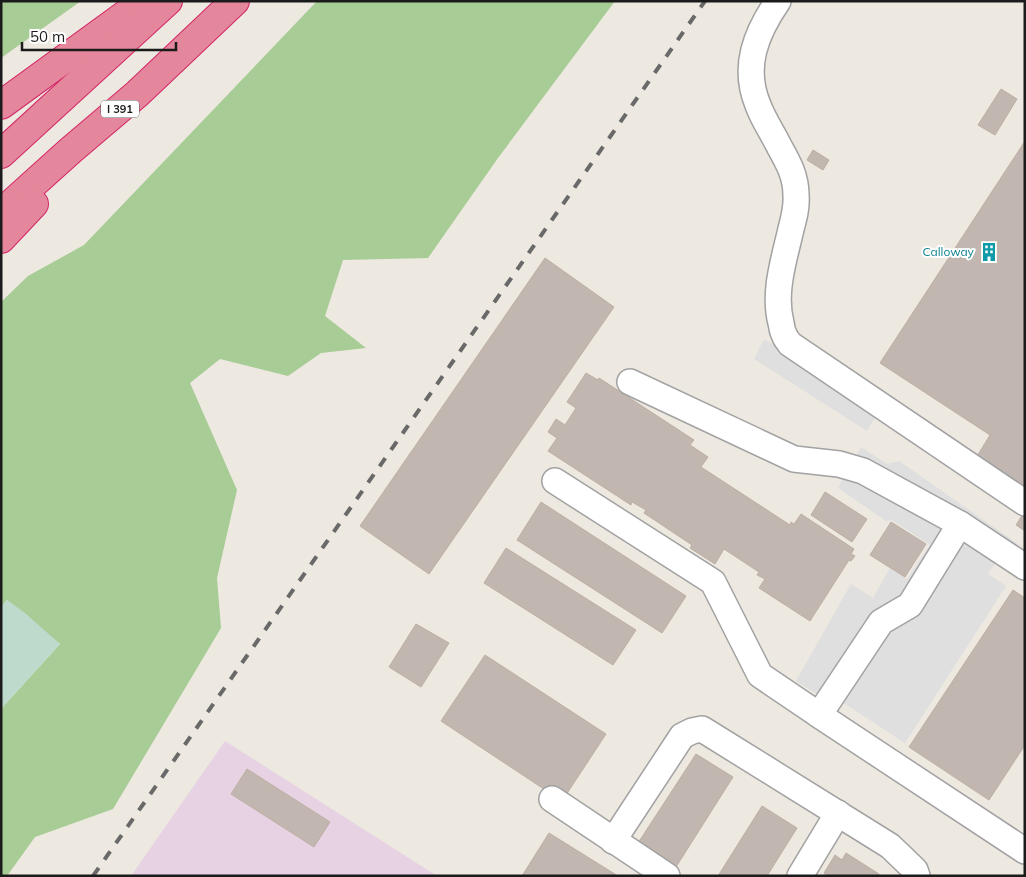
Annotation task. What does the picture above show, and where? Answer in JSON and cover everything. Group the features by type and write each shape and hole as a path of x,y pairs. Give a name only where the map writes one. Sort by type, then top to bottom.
{"highway":[{"path":"1,105 144,1"},
{"path":"1,154 168,1"},
{"name":"I 391","path":"1,213 137,94 235,1"},
{"path":"1,239 137,94"}],"lane":[{"path":"778,1 758,35 751,60 751,70 754,95 758,106 792,168 795,182 796,208 778,288 778,313 784,334 790,344 1025,503"},
{"path":"630,382 794,459 839,464 863,471 960,524 1025,567"},
{"path":"556,481 713,582 760,675 1025,851"},
{"path":"819,715 881,622 910,604 960,524"},
{"path":"613,841 682,736 702,729 890,846 915,870 918,876"},
{"path":"552,799 667,876"},
{"path":"800,876 838,813"}],"shaded area":[{"path":"764,339 878,412 867,431 754,359"},
{"path":"861,447 887,464 899,461 1025,549 1025,560 1006,547 988,574 1006,586 905,743 842,702 815,693 796,681 851,584 873,598 890,568 907,579 930,545 892,520 886,521 838,488"},
{"path":"225,741 437,876 131,876"}],"green space":[{"path":"1,1 81,1 1,58"},
{"path":"317,1 615,1 498,158 428,258 343,260 325,316 366,348 321,353 288,376 220,359 190,383 237,490 217,578 221,628 113,809 35,837 7,876 1,876 1,709 60,644 7,600 1,607 1,302 28,276 84,245"},
{"path":"7,600 60,644 1,709 1,607"}],"building":[{"path":"1001,89 1017,99 995,135 978,125"},
{"name":"Calloway","path":"1025,141 1025,489 976,458 990,435 880,363"},
{"path":"813,150 829,160 823,170 807,160"},
{"path":"545,258 614,307 429,574 360,526"},
{"path":"586,373 598,380 599,378 694,440 690,445 708,457 701,467 790,525 791,522 794,524 801,514 854,549 851,554 855,556 851,561 849,560 810,621 759,588 765,579 757,575 759,572 724,549 715,564 690,548 692,545 644,513 646,510 632,502 631,505 548,451 557,438 548,432 556,419 565,425 576,408 567,402"},
{"path":"825,492 867,519 852,542 811,515"},
{"path":"541,502 686,596 662,633 517,540"},
{"path":"1025,511 1025,531 1016,525"},
{"path":"891,522 926,544 905,577 870,555"},
{"path":"506,548 636,630 613,665 484,583"},
{"path":"1013,590 1025,598 1025,745 989,800 909,747"},
{"path":"416,624 449,643 421,687 389,667"},
{"path":"485,655 606,734 562,801 441,721"},
{"path":"696,754 733,777 676,867 638,843"},
{"path":"247,769 330,822 314,847 231,794"},
{"path":"762,806 797,828 767,876 718,876"},
{"path":"549,833 618,876 522,876"},
{"path":"846,853 879,874 878,876 828,876 824,873 835,855 842,860"}],"railway":[{"path":"93,876 705,1"}],"place":[{"name":"Calloway","path":"989,252"}]}
